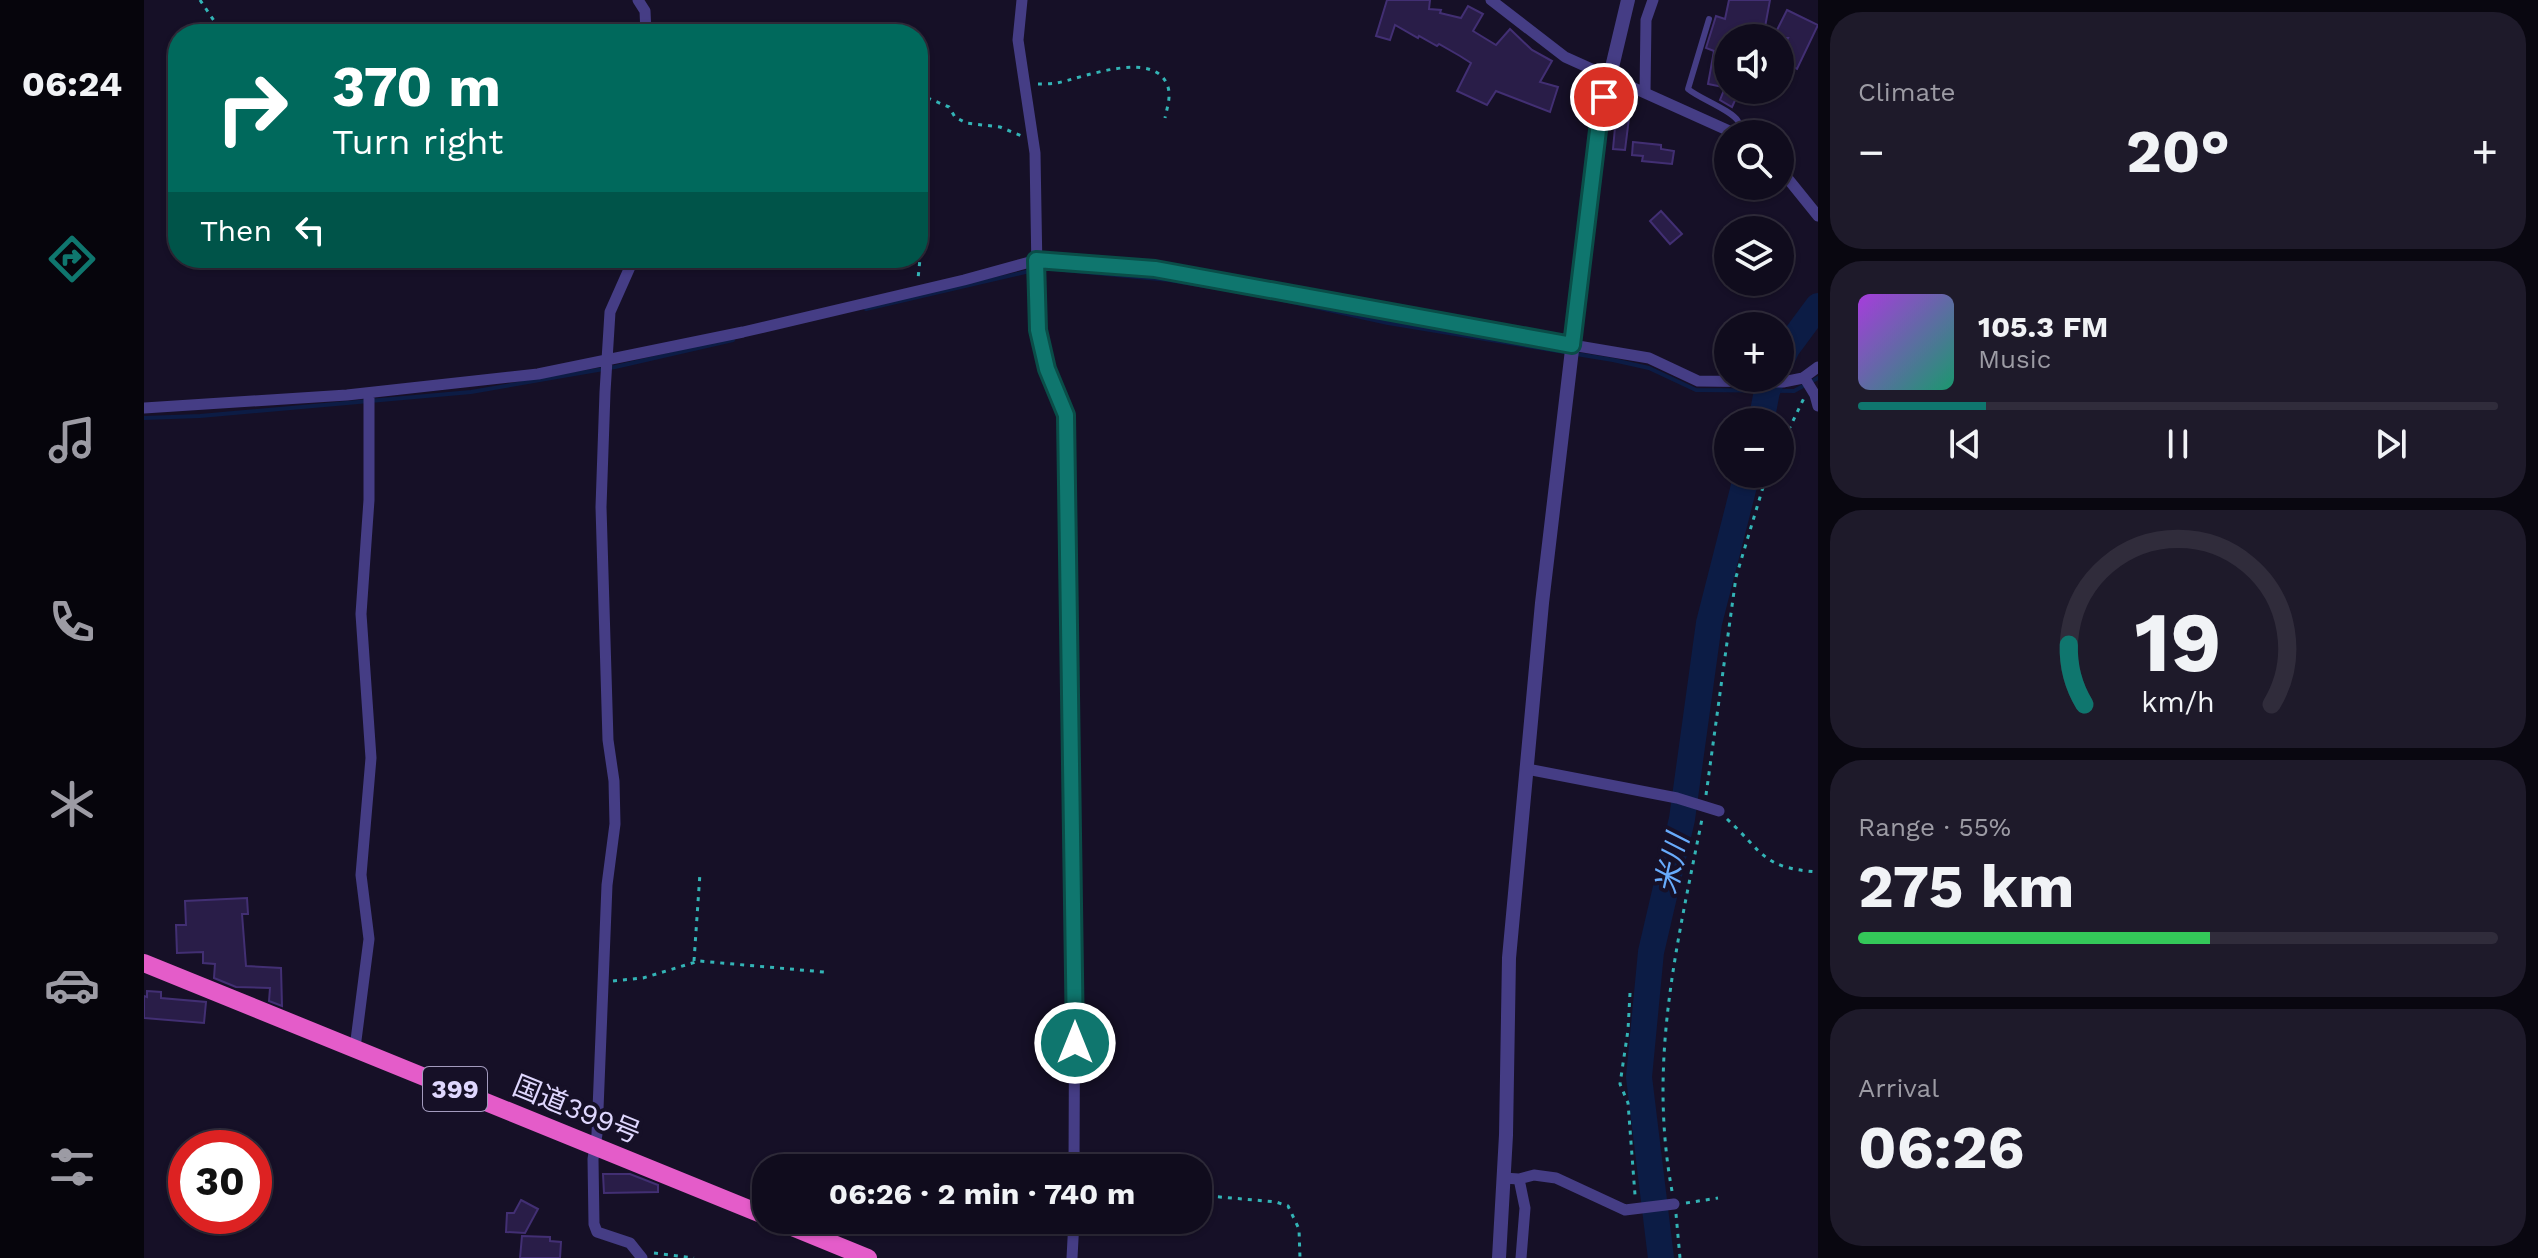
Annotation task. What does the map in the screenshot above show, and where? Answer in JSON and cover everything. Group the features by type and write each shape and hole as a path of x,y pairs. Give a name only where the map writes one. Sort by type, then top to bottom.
{"highway":[{"name":"国道399号","path":"144,963 752,1210"},
{"path":"809,1234 868,1258"}],"street":[{"path":"638,0 645,11 646,24"},
{"path":"1022,0 1018,40 1035,153 1038,330 1047,369 1066,415 1075,912 1074,1154"},
{"path":"1491,0 1565,57 1714,123"},
{"path":"1499,1258 1509,958 1542,603 1599,122 1628,0"},
{"path":"1645,92 1646,20 1653,0"},
{"path":"1794,186 1818,216"},
{"path":"144,408 369,398 607,367 925,289 1036,266 1183,274 1649,358 1698,381 1808,384"},
{"path":"630,268 610,312 601,507 608,740 614,781 615,824 607,874 594,1224 597,1232 630,1243 640,1255"},
{"path":"1808,384 1818,367"},
{"path":"1808,384 1818,406"},
{"path":"355,1048 369,939 361,875 371,758 361,614 369,500 369,398"},
{"path":"1527,769 1677,798 1719,811"},
{"path":"1503,1178 1519,1179 1534,1175 1556,1178 1618,1208 1675,1206"},
{"path":"1519,1179 1525,1208 1521,1258"},
{"path":"1072,1258 1073,1234"}],"lane":[{"path":"1709,19 1688,89 1738,120"}],"path":[{"path":"200,0 216,24"},
{"path":"1025,85 1055,84 1117,68 1151,71 1163,77 1168,85 1170,96 1165,118"},
{"path":"928,98 949,107 955,117 966,123 1000,127 1032,140"},
{"path":"918,268 917,277 925,289"},
{"path":"1794,417 1808,384"},
{"path":"1680,1258 1675,1206 1665,1155 1663,1038 1736,577 1763,488"},
{"path":"1719,811 1755,851 1773,863 1818,872"},
{"path":"694,962 700,873"},
{"path":"602,983 643,978 694,962 824,972"},
{"path":"1630,993 1620,1084 1628,1103 1648,1208"},
{"path":"1212,1196 1276,1202 1288,1206 1299,1229 1300,1258"},
{"path":"1675,1206 1718,1198"},
{"path":"640,1255 694,1258"}],"building":[{"path":"1387,0 1430,0 1429,9 1461,18 1468,6 1483,14 1473,31 1496,45 1510,29 1532,50 1552,61 1540,82 1558,87 1550,112 1496,91 1487,105 1457,91 1471,63 1460,56 1395,25 1390,40 1376,36"},
{"path":"1729,0 1770,0 1766,24 1714,24 1714,51 1706,48 1716,16 1725,19"},
{"path":"1787,10 1818,25 1797,69 1794,67 1794,24 1780,24"},
{"path":"1714,51 1714,85 1708,84"},
{"path":"1616,117 1629,118 1625,150 1613,149"},
{"path":"1633,142 1661,145 1661,149 1674,151 1672,164 1642,161 1643,156 1632,155"},
{"path":"1661,211 1682,234 1670,244 1650,221"},
{"path":"247,898 248,914 242,914 246,966 281,968 282,1006 269,1001 270,988 236,987 214,978 215,964 203,963 203,952 177,953 176,925 186,925 185,901"},
{"path":"147,991 161,992 161,998 206,1002 204,1023 144,1018 144,996 147,997"},
{"path":"603,1174 630,1174 658,1185 658,1192 604,1193"},
{"path":"521,1200 538,1209 525,1233 506,1232 507,1213 514,1213"},
{"path":"522,1236 550,1237 550,1241 561,1242 560,1258 520,1258"}],"waterway":[{"path":"866,309 1043,268 1169,280 1264,296 1388,323 1613,360 1649,368 1696,390 1794,391 1818,378"},
{"name":"米川","path":"1794,339 1818,306"},
{"path":"144,418 200,416 471,392 615,367 733,340"},
{"name":"米川","path":"1764,408 1767,392"},
{"name":"米川","path":"1661,1258 1639,1077 1651,952 1682,819 1709,623 1743,488"}],"route":[{"path":"1075,1043 1066,415 1047,369 1038,330 1036,260 1155,269 1572,345 1604,97"}]}
